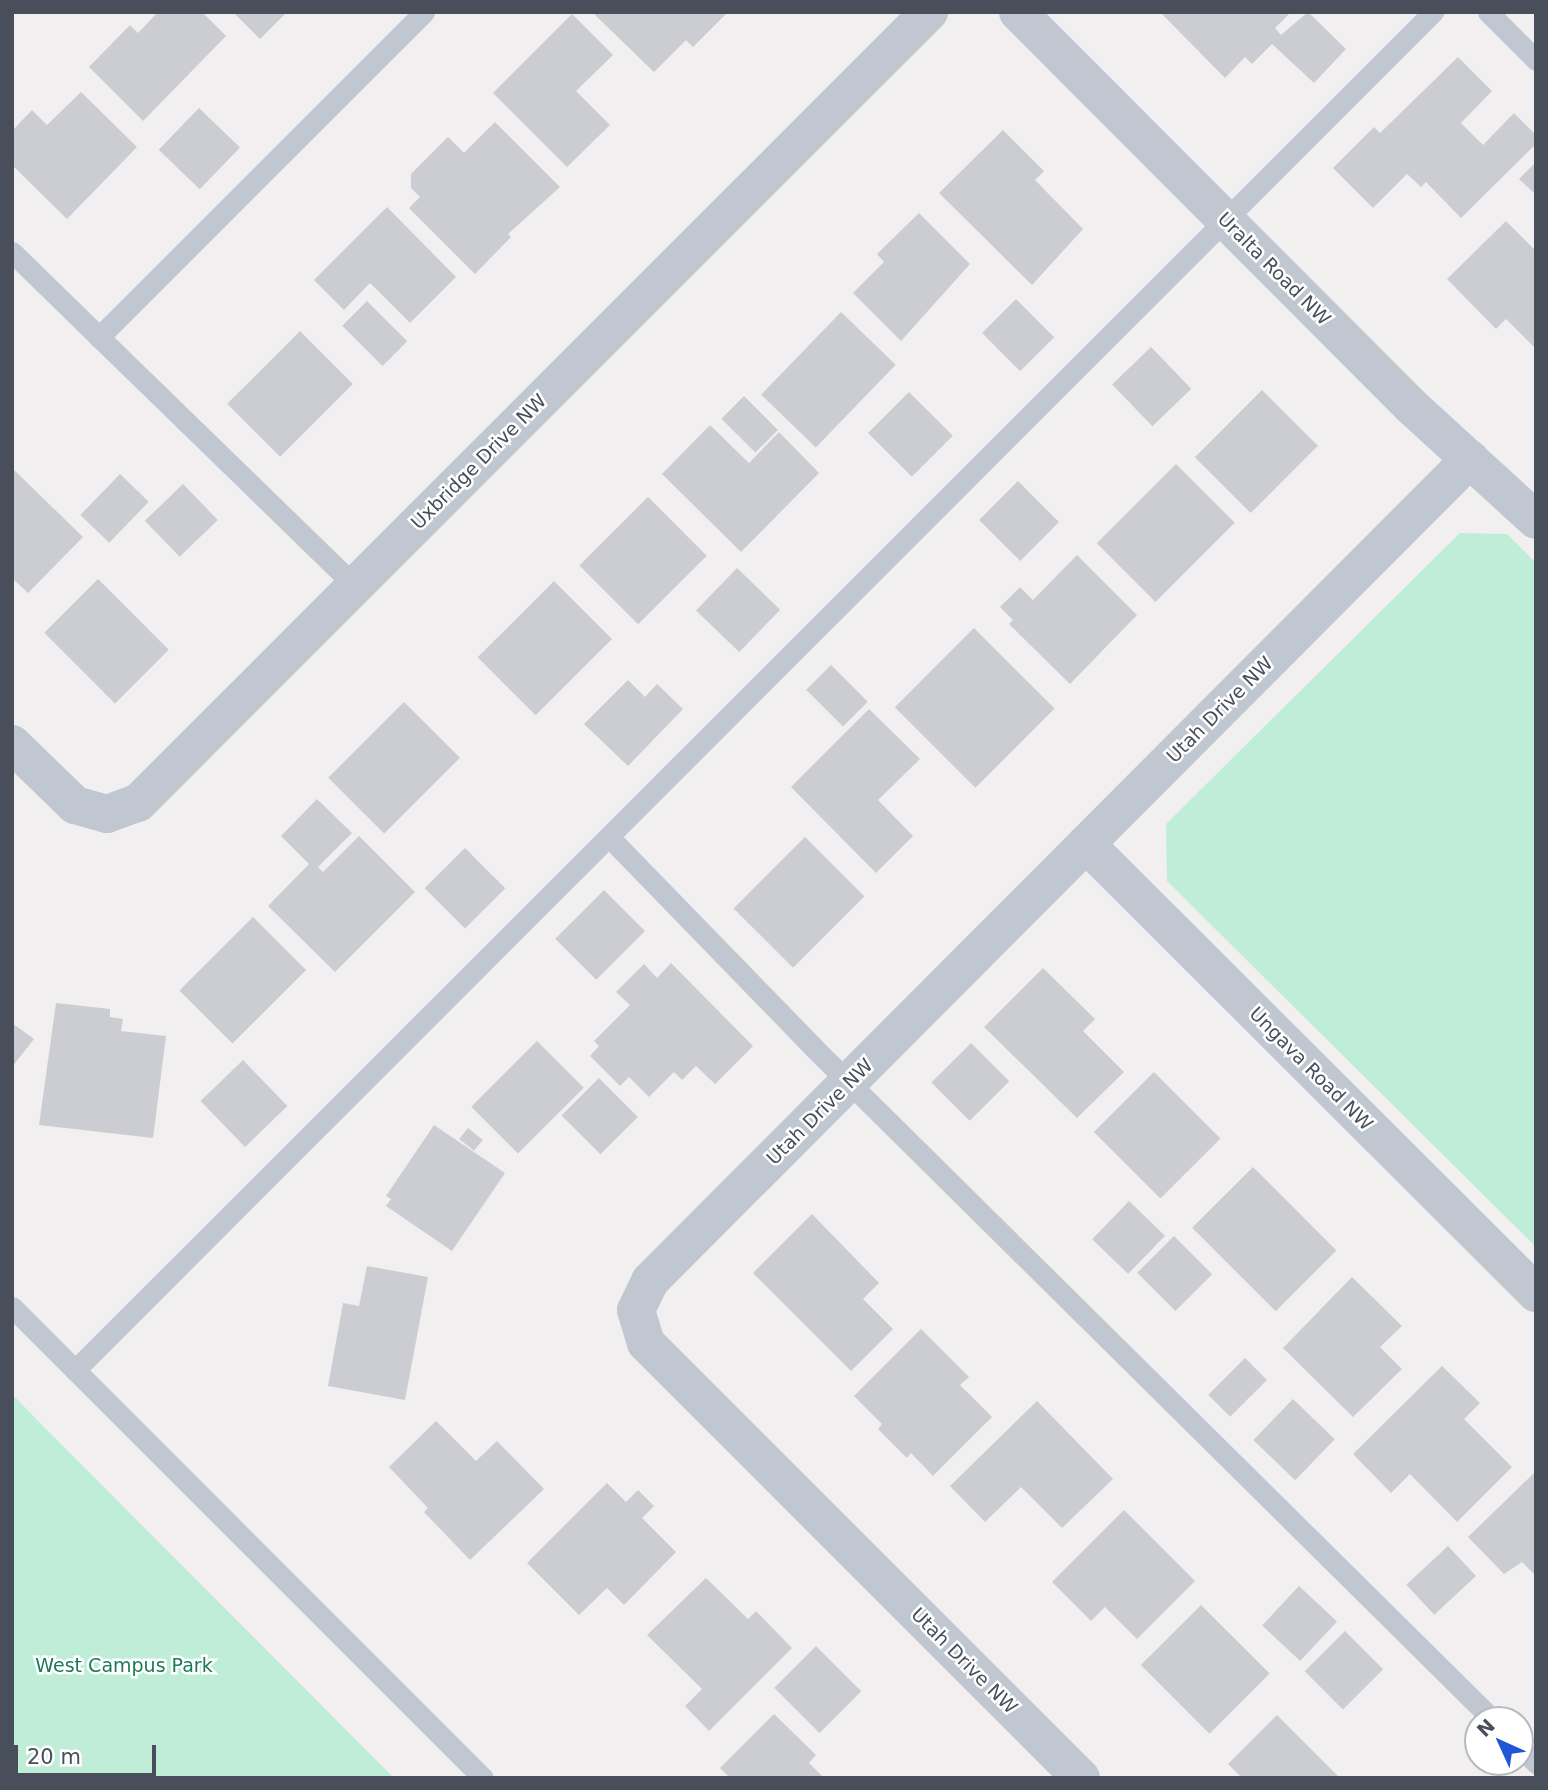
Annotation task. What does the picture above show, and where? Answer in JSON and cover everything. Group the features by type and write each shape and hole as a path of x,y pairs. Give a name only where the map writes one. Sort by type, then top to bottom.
{"street":[{"name":"Uxbridge Drive NW","path":"12,744 75,805 107,814 138,803 929,12"},
{"name":"Uralta Road NW","path":"1018,12 1224,219 1536,520"},
{"name":"Utah Drive NW","path":"1081,1778 646,1343 636,1310 650,1281 1470,459"},
{"name":"Ungava Road NW","path":"1086,844 1536,1293"}],"lane":[{"path":"99,337 424,12"},
{"path":"75,1370 611,839 1224,219 1433,12"},
{"path":"1488,12 1536,60"},
{"path":"12,252 355,586"},
{"path":"611,839 850,1083 1479,1706"},
{"path":"12,1307 483,1778"}],"green space":[{"path":"1460,533 1507,534 1536,563 1536,1247 1167,881 1166,824"},
{"name":"West Campus Park","path":"12,1394 41,1424 394,1778 12,1778"}],"building":[{"path":"158,12 202,12 226,36 143,121 89,67 130,25 138,33"},
{"path":"233,12 287,12 260,39"},
{"path":"597,12 728,12 693,47 686,40 654,72 595,15"},
{"path":"1160,12 1291,12 1275,28 1281,35 1308,12 1346,49 1314,83 1272,44 1252,64 1245,57 1225,78"},
{"path":"572,14 613,55 576,91 610,125 567,167 493,93"},
{"path":"1458,57 1492,91 1461,123 1483,145 1514,113 1536,135 1536,144 1461,218 1426,182 1421,187 1407,174 1373,208 1333,168 1374,127 1380,133"},
{"path":"81,92 137,147 67,219 12,165 12,131 32,110 47,125"},
{"path":"199,108 240,148 200,189 159,150"},
{"path":"495,122 560,187 508,234 511,237 475,274 409,208 420,197 411,188 411,174 448,137 464,153"},
{"path":"1003,130 1044,171 1035,180 1083,229 1032,285 939,193"},
{"path":"1536,162 1536,195 1519,179"},
{"path":"387,207 456,277 410,323 370,283 344,310 314,280"},
{"path":"919,213 970,264 901,341 853,293 884,262 877,254"},
{"path":"1506,221 1536,251 1536,349 1506,319 1496,329 1447,279"},
{"path":"1016,299 1054,337 1020,371 982,333"},
{"path":"367,301 407,341 383,366 342,326"},
{"path":"841,312 896,365 816,448 761,395"},
{"path":"300,331 353,384 280,457 227,404"},
{"path":"1151,347 1191,389 1152,426 1112,385"},
{"path":"1262,390 1318,446 1251,513 1195,457"},
{"path":"909,392 953,436 912,477 868,433"},
{"path":"744,396 778,430 755,453 721,419"},
{"path":"710,425 749,463 779,432 819,473 741,552 662,474"},
{"path":"1176,464 1235,523 1155,602 1097,543"},
{"path":"12,468 83,537 28,593 12,578"},
{"path":"120,474 149,502 109,543 80,515"},
{"path":"1018,481 1059,522 1020,561 979,520"},
{"path":"183,484 218,520 180,557 145,521"},
{"path":"648,497 707,556 638,624 579,566"},
{"path":"1077,555 1137,615 1070,684 1009,624 1013,620 1000,607 1020,587 1033,600"},
{"path":"737,568 780,610 739,652 696,610"},
{"path":"98,579 169,650 115,703 44,633"},
{"path":"554,581 612,639 536,715 478,657"},
{"path":"974,628 1055,709 975,788 895,707"},
{"path":"831,665 868,702 843,727 806,690"},
{"path":"628,680 645,697 657,684 683,709 628,766 584,724"},
{"path":"404,702 460,758 384,834 328,778"},
{"path":"869,709 920,759 878,800 913,836 876,873 791,787"},
{"path":"317,799 352,833 318,867 323,872 359,836 415,892 335,972 268,906 309,864 281,836"},
{"path":"805,837 864,896 793,968 734,908"},
{"path":"465,848 505,888 465,929 425,888"},
{"path":"604,890 645,931 596,980 555,939"},
{"path":"253,917 306,970 232,1044 179,991"},
{"path":"671,963 753,1046 715,1084 696,1066 682,1080 674,1072 649,1097 629,1077 620,1086 590,1056 599,1046 594,1041 630,1005 616,992 644,964 657,978"},
{"path":"1043,968 1095,1019 1083,1031 1124,1072 1077,1118 984,1027"},
{"path":"56,1003 110,1009 110,1017 123,1019 121,1031 166,1036 153,1138 39,1125"},
{"path":"12,1023 34,1039 12,1067"},
{"path":"537,1041 584,1088 518,1153 471,1107"},
{"path":"971,1043 1009,1081 970,1121 931,1083"},
{"path":"243,1060 287,1106 245,1147 201,1101"},
{"path":"1154,1072 1220,1138 1160,1199 1094,1132"},
{"path":"599,1078 638,1117 600,1154 562,1115"},
{"path":"434,1125 505,1173 452,1251 386,1206 391,1199 386,1196"},
{"path":"468,1128 483,1140 474,1151 459,1139"},
{"path":"1253,1167 1336,1250 1276,1311 1192,1228"},
{"path":"1129,1201 1165,1236 1128,1274 1092,1239"},
{"path":"812,1214 879,1283 863,1299 893,1329 851,1371 753,1273"},
{"path":"1174,1236 1212,1274 1175,1311 1137,1273"},
{"path":"367,1266 428,1277 405,1400 328,1386 343,1303 359,1306"},
{"path":"1352,1277 1402,1326 1380,1347 1402,1369 1353,1417 1283,1348"},
{"path":"921,1329 969,1377 960,1385 992,1417 933,1476 911,1453 907,1458 878,1429 882,1424 854,1396"},
{"path":"1245,1358 1267,1380 1230,1417 1208,1395"},
{"path":"1442,1366 1480,1403 1464,1419 1512,1467 1457,1522 1410,1474 1391,1493 1353,1454"},
{"path":"1293,1399 1335,1439 1295,1480 1253,1440"},
{"path":"1037,1401 1113,1479 1062,1528 1021,1487 985,1522 950,1486"},
{"path":"436,1421 476,1461 497,1441 544,1489 470,1560 424,1512 428,1508 389,1467"},
{"path":"1536,1471 1536,1576 1522,1562 1504,1574 1468,1537"},
{"path":"607,1483 626,1502 638,1490 654,1506 642,1518 676,1552 624,1605 607,1588 579,1615 527,1563"},
{"path":"1124,1510 1195,1581 1137,1639 1105,1607 1091,1621 1052,1582"},
{"path":"1448,1546 1476,1576 1434,1615 1406,1585"},
{"path":"706,1578 748,1619 756,1611 792,1648 709,1731 685,1706 702,1689 647,1635"},
{"path":"1299,1586 1337,1621 1300,1661 1262,1625"},
{"path":"1201,1605 1270,1674 1209,1734 1141,1665"},
{"path":"1345,1631 1383,1669 1343,1709 1305,1671"},
{"path":"816,1646 861,1691 820,1733 774,1688"},
{"path":"774,1714 816,1755 809,1763 824,1778 730,1778 720,1768"},
{"path":"1277,1715 1340,1778 1242,1778 1228,1764"}]}
